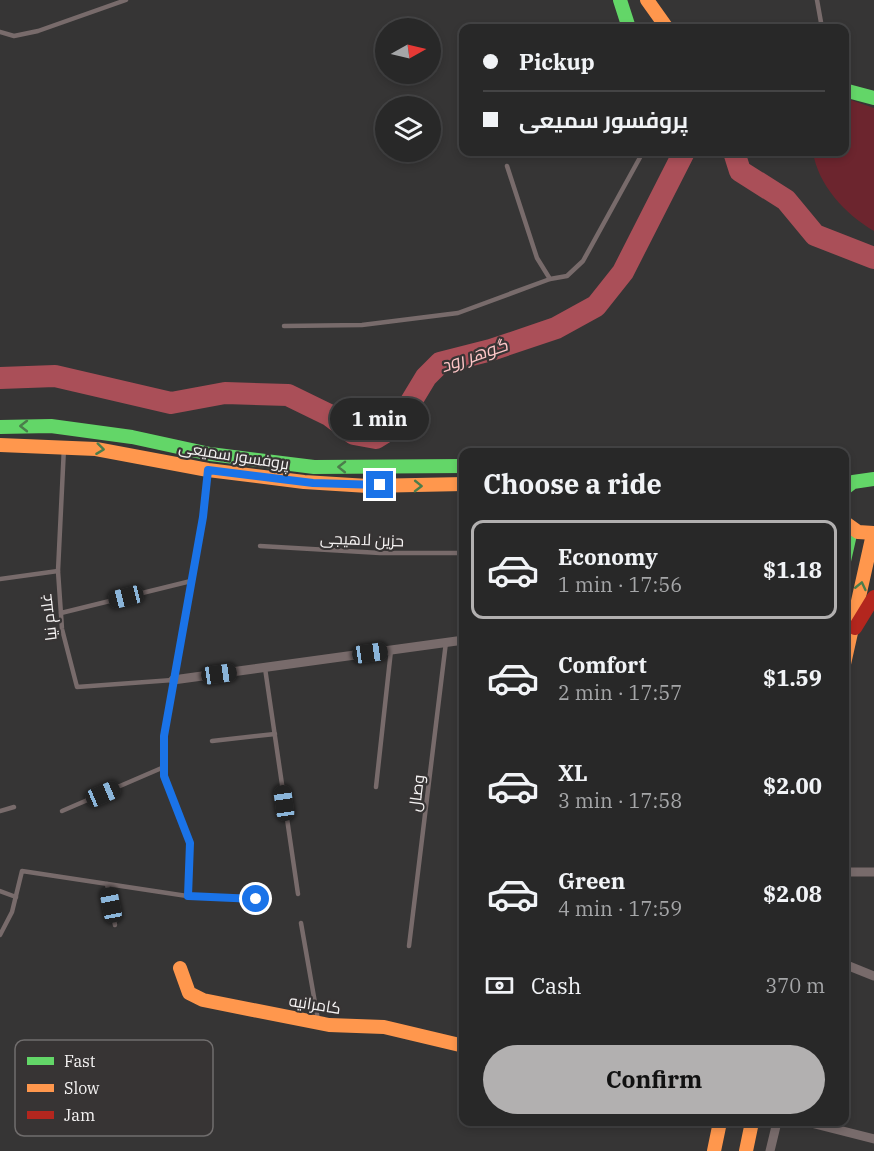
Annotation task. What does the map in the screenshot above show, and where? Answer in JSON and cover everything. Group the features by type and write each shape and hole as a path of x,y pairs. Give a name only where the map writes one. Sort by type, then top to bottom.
{"main road":[{"path":"620,0 628,24"},
{"path":"646,0 664,24"},
{"path":"849,91 874,98"},
{"name":"پروفسور سمیعی","path":"0,427 51,426 110,434 210,454 314,466 459,466"},
{"name":"پروفسور سمیعی","path":"0,445 64,445 129,453 208,470 313,483 425,486 459,484"},
{"path":"849,486 853,482 874,479"},
{"path":"849,526 873,533 849,638"},
{"path":"849,638 874,597"},
{"name":"کامرانیه","path":"180,968 189,993 203,999 319,1023 384,1027 459,1045"},
{"path":"714,1151 719,1126"},
{"path":"746,1151 751,1126"}],"street":[{"name":"غلام نیا","path":"173,680 459,641"},
{"path":"849,872 874,872"},
{"path":"849,966 874,976"},
{"path":"770,1151 776,1126"},
{"path":"823,1126 874,1139"}],"lane":[{"path":"0,32 14,36 38,31 126,0"},
{"path":"817,0 821,24"},
{"path":"284,326 362,325 458,313 550,279 567,276 583,261 641,156"},
{"path":"507,166 537,258 550,279"},
{"name":"غلام نیا","path":"64,445 58,571 61,614 77,687 173,680"},
{"path":"188,896 190,843 164,776 164,736 203,517 208,470"},
{"name":"حزین لاهیجی","path":"260,546 380,553 459,553"},
{"path":"0,579 58,571"},
{"path":"61,614 191,581"},
{"name":"وصال","path":"409,946 446,642"},
{"path":"376,787 391,650"},
{"path":"265,668 297,894"},
{"path":"212,741 274,734"},
{"path":"62,811 164,767"},
{"path":"0,811 14,807"},
{"path":"0,935 12,912 22,871 188,896 256,899"},
{"path":"107,884 115,925"},
{"path":"0,891 16,897"},
{"path":"302,923 319,1023"}],"shaded area":[{"path":"849,99 874,108 874,231 834,198 814,156 849,156"}],"waterway":[{"name":"گوهر رود","path":"0,378 55,376 171,403 225,393 288,395 329,415 354,434 376,438 397,425 426,377 440,363 491,350 556,328 596,306 623,272 682,156"},
{"name":"گوهر رود","path":"735,156 740,171 786,200 815,235 874,258"}],"traffic: fast":[{"path":"620,0 628,24"},
{"path":"849,91 874,98"},
{"path":"0,427 51,426 132,437 210,454 314,467 459,466"},
{"path":"849,485 853,482 874,479"},
{"path":"849,539 851,530"}],"traffic: slow":[{"path":"647,0 664,24"},
{"path":"0,445 96,449 208,470 304,482 368,486 459,484"},
{"path":"849,526 858,532 874,533"},
{"path":"849,642 873,534"},
{"path":"180,968 189,993 203,1000 329,1025 384,1027 459,1045"},
{"path":"714,1151 719,1126"},
{"path":"746,1151 751,1126"}],"traffic: jam":[{"path":"855,628 874,597"}],"route":[{"path":"256,899 188,896 190,843 164,776 164,736 203,517 208,470 313,483 380,485"}]}
